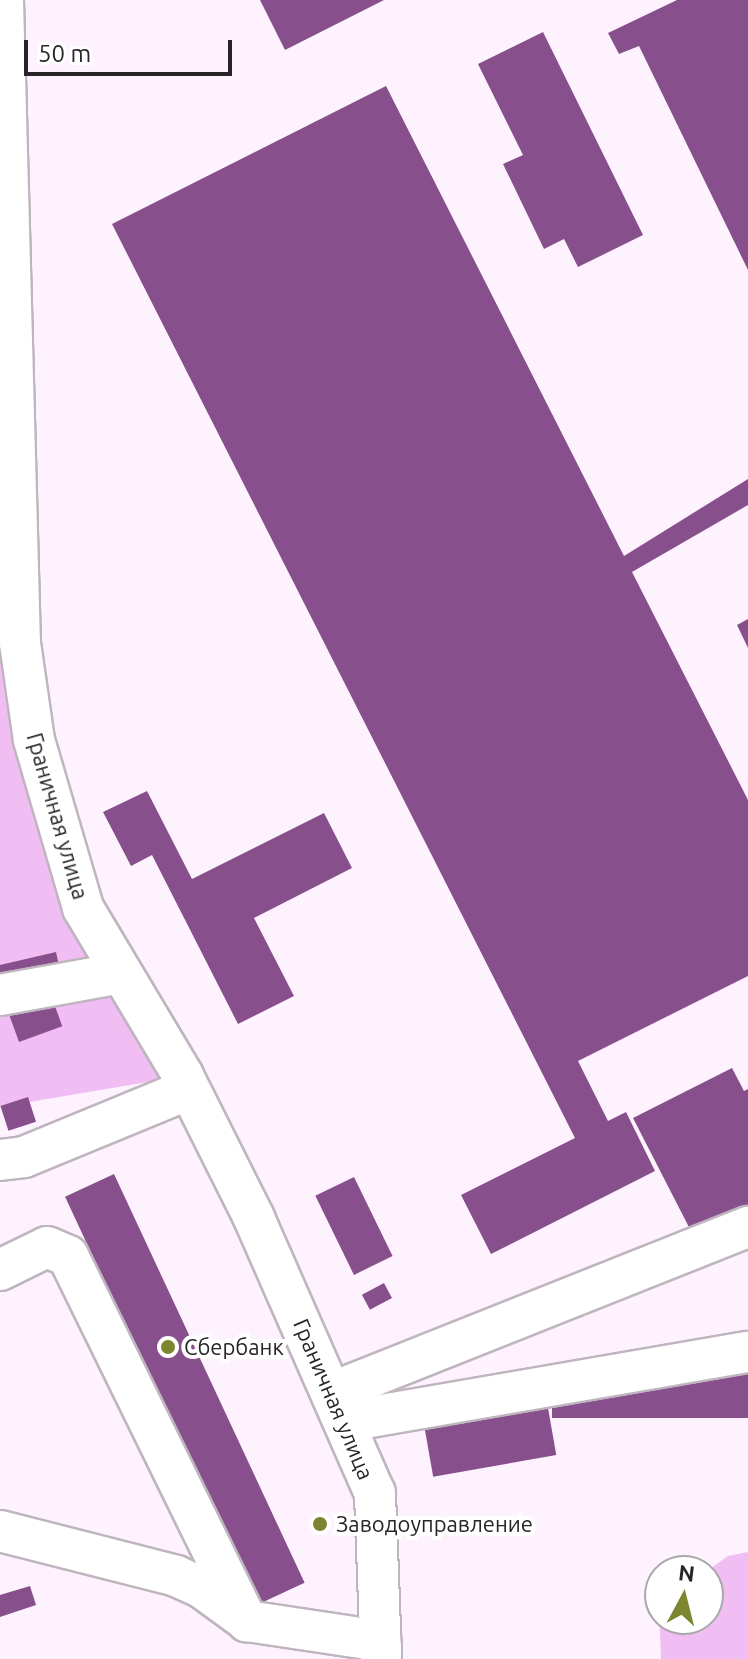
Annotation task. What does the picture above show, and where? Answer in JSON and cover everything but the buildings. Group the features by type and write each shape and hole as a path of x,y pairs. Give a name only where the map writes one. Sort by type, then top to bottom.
{"street":[{"name":"Граничная улица","path":"3,0 9,566 34,740 83,908 189,1089 340,1406 375,1493 381,1650"},
{"path":"0,995 121,973"},
{"path":"0,1160 24,1157 189,1089"},
{"path":"340,1406 748,1227"},
{"path":"0,1270 47,1247 68,1256 247,1621"},
{"path":"340,1406 748,1352"},
{"path":"0,1531 176,1576 201,1587 247,1621 381,1650"}],"shaded area":[{"path":"0,81 20,643 58,832 183,1076 0,1107"},
{"path":"748,1552 748,1659 661,1659 660,1635 724,1635 724,1559"}],"place":[{"name":"Сбербанк","path":"168,1347"},
{"name":"Заводоуправление","path":"320,1524"}]}
